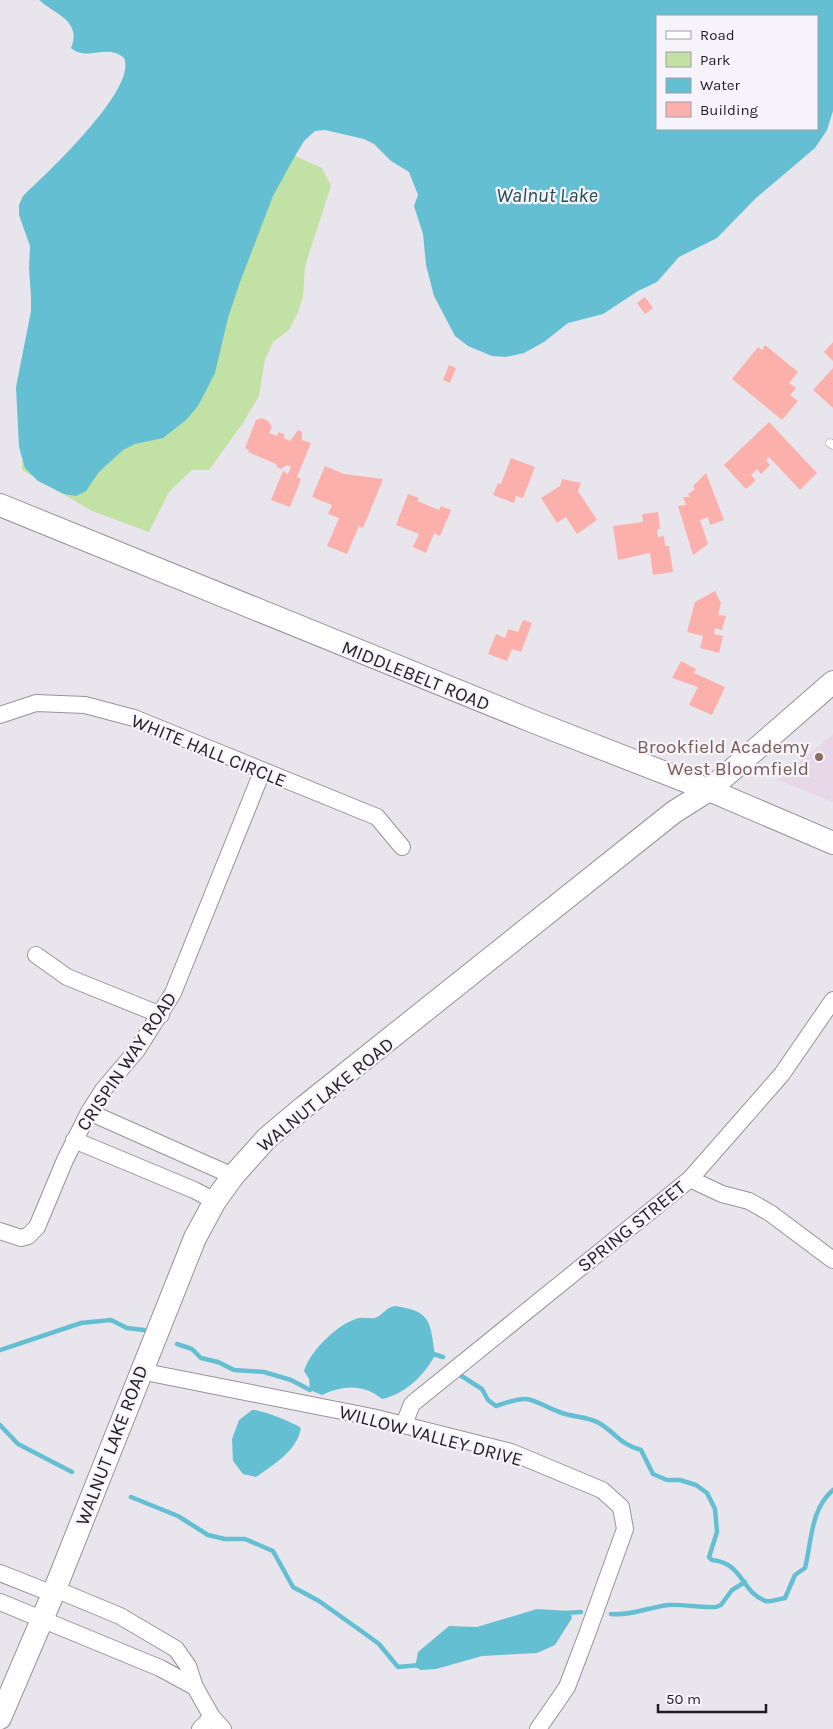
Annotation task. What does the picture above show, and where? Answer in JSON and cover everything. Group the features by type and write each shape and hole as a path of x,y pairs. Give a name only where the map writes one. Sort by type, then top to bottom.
{"street":[{"name":"MIDDLEBELT ROAD","path":"0,505 534,722 709,790 833,844"},
{"name":"WALNUT LAKE ROAD","path":"0,1718 40,1619 54,1592 140,1372 195,1238 215,1201 233,1176 266,1139 304,1107 674,812 709,790 833,682"},
{"name":"WHITE HALL CIRCLE","path":"0,714 36,703 85,705 134,718 262,772 378,817 402,847"},
{"name":"CRISPIN WAY ROAD","path":"0,1231 21,1238 28,1236 37,1227 74,1140 89,1112 161,1015 173,993 262,772"},
{"path":"36,955 67,977 161,1015"},
{"name":"SPRING STREET","path":"404,1424 412,1404 690,1179 782,1074 833,1000"},
{"path":"89,1112 233,1176"},
{"path":"74,1140 194,1190 215,1201"},
{"path":"690,1179 722,1194 756,1205 833,1260"},
{"name":"WILLOW VALLEY DRIVE","path":"140,1372 404,1424 511,1452 602,1490 621,1507 625,1529 586,1638 567,1687 538,1729"},
{"path":"0,1573 120,1616 176,1649 188,1666 195,1688 218,1723 200,1729"},
{"path":"0,1602 160,1668 195,1688"}],"shaded area":[{"name":"Brookfield Academy West Bloomfield","path":"833,734 833,802 778,780"}],"green space":[{"path":"295,156 322,168 331,186 305,266 303,297 289,330 273,342 265,359 259,396 243,423 209,470 192,470 169,492 149,532 92,511 22,470 22,461"}],"water":[{"name":"Walnut Lake","path":"39,0 833,0 833,111 827,130 815,148 755,199 717,238 679,257 657,282 638,291 603,314 568,323 544,342 524,353 506,357 492,356 468,346 455,336 434,296 426,265 423,234 414,206 418,195 409,172 391,161 374,144 364,139 325,130 315,131 304,141 273,196 228,318 215,373 198,406 186,420 163,438 135,444 123,450 99,472 86,491 76,496 64,494 38,481 25,468 19,447 16,387 31,311 31,297 30,246 19,215 19,205 23,196 69,151 104,109 117,90 125,72 124,58 118,54 111,52 84,53 77,52 71,48 73,31 70,25"},
{"path":"395,1306 416,1311 422,1315 427,1320 432,1334 435,1355 431,1363 413,1383 398,1393 382,1399 368,1391 353,1388 338,1389 322,1395 310,1390 309,1379 304,1371 312,1355 326,1339 351,1321 361,1318 375,1318"},
{"path":"252,1410 277,1417 301,1428 295,1444 283,1457 256,1477 243,1474 233,1461 232,1439 239,1420"},
{"path":"537,1609 570,1611 572,1618 555,1645 537,1653 482,1656 436,1669 421,1670 415,1667 418,1652 449,1626 477,1627"}],"building":[{"path":"645,297 653,308 645,314 637,303"},
{"path":"833,342 833,361 824,352"},
{"path":"765,345 798,372 789,383 796,388 790,395 798,401 782,420 732,379 758,347 762,350"},
{"path":"449,365 456,368 450,383 443,380"},
{"path":"833,368 833,408 813,390"},
{"path":"262,418 268,421 272,427 269,433 277,436 279,432 285,435 283,438 290,441 298,430 302,432 302,440 311,443 297,477 301,479 290,507 271,500 283,471 288,474 291,467 287,465 281,469 276,464 248,452 249,450 245,448 256,420"},
{"path":"769,422 817,473 800,490 769,457 766,460 770,465 761,474 757,469 751,475 756,480 746,489 724,465"},
{"path":"511,458 535,467 523,498 516,496 514,503 493,495 498,483 501,484"},
{"path":"325,466 344,474 383,479 363,528 359,526 347,554 327,546 339,518 328,514 332,505 312,497"},
{"path":"706,473 724,520 710,525 708,517 700,520 708,544 693,555 678,506 686,505 683,497 690,497 688,494 695,489 693,486"},
{"path":"562,479 581,483 578,491 597,520 577,534 566,517 557,523 541,498 560,486"},
{"path":"408,494 419,498 417,501 439,510 441,506 451,510 440,536 434,533 426,553 413,547 419,534 396,525"},
{"path":"658,512 660,529 657,529 658,537 664,536 665,546 669,546 673,572 653,575 650,553 618,560 613,526 643,522 642,514"},
{"path":"715,591 721,603 718,615 726,616 722,630 715,628 714,634 723,636 719,653 700,648 703,636 687,632 695,602"},
{"path":"523,620 532,623 521,652 512,649 507,661 488,654 496,634 505,638 508,629 518,632"},
{"path":"681,661 696,669 694,673 725,687 712,715 689,705 698,687 672,678"}],"waterway":[{"path":"0,1350 81,1323 111,1320 127,1328 144,1330"},
{"path":"177,1344 192,1349 201,1358 218,1362 234,1370 264,1372 291,1380 310,1390 314,1387"},
{"path":"430,1353 443,1357"},
{"path":"460,1375 482,1389 488,1400 496,1406 526,1399 562,1413 595,1421 628,1445 641,1450 653,1474 667,1480 680,1480 696,1485 707,1493 715,1509 717,1532 709,1557 712,1560 722,1562 737,1572 752,1592 766,1601 785,1598 795,1575 805,1568 816,1516 825,1498 833,1490"},
{"path":"0,1425 18,1444 72,1472"},
{"path":"131,1497 178,1516 208,1535 225,1539 245,1539 273,1551 293,1587 319,1601 379,1644 398,1667 420,1665"},
{"path":"611,1614 626,1614 669,1605 716,1607 721,1605 732,1590 745,1582"},
{"path":"566,1613 581,1612"}],"place":[{"name":"Brookfield Academy West Bloomfield","path":"819,757"}]}
